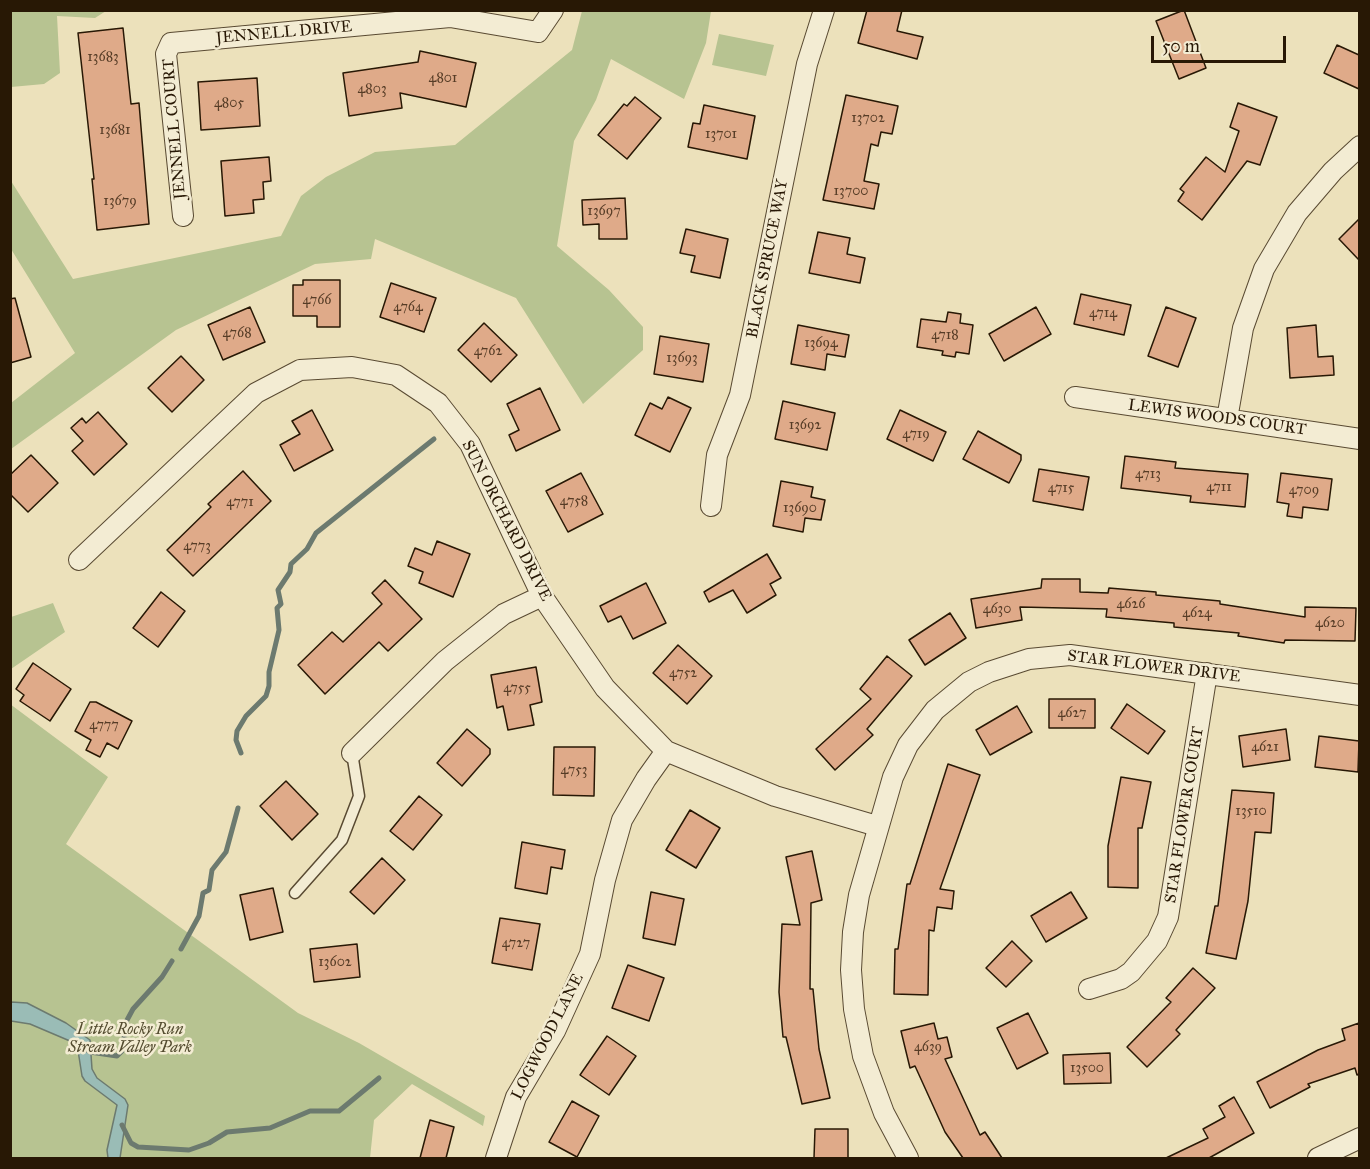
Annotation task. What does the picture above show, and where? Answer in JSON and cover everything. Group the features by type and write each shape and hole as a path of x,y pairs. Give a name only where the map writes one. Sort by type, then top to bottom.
{"street":[{"name":"JENNELL DRIVE","path":"171,43 450,17 538,32 553,10"},
{"name":"BLACK SPRUCE WAY","path":"711,506 717,455 740,395 807,63 824,10"},
{"name":"JENNELL COURT","path":"171,43 166,54 183,216"},
{"path":"1227,419 1243,328 1264,269 1297,213 1333,171 1359,146"},
{"name":"SUN ORCHARD DRIVE","path":"79,560 256,393 300,370 352,367 396,375 438,403 470,444 543,596 605,688 666,751 775,796 877,826"},
{"name":"LEWIS WOODS COURT","path":"1074,397 1359,439"},
{"path":"352,753 445,661 504,614 543,596"},
{"name":"STAR FLOWER DRIVE","path":"908,1158 876,1096 863,1056 854,1009 851,970 853,932 859,895 877,826 899,762 920,727 951,695 989,672 1029,659 1070,655 1359,695"},
{"name":"STAR FLOWER COURT","path":"1089,989 1121,979 1131,972 1157,941 1168,917 1207,673"},
{"name":"LOGWOOD LANE","path":"496,1158 516,1097 555,1031 590,954 604,880 622,820 646,779 666,751"},
{"path":"1318,1158 1359,1138"}],"lane":[{"path":"295,893 342,840 358,796 352,753"}],"green space":[{"path":"11,10 106,11 95,18 57,16 60,73 44,84 11,87"},
{"path":"582,11 711,11 706,43 684,99 611,59 596,100 574,141 557,246 609,290 643,327 643,350 583,404 516,298 375,239 371,259 315,264 176,330 11,449 11,403 75,353 11,249 11,181 73,279 281,236 301,196 326,177 375,152 455,145 572,50"},
{"path":"719,34 774,45 766,76 712,65"},
{"path":"53,603 65,632 11,669 11,617"},
{"name":"Little Rocky Run Stream Valley Park","path":"10,704 108,777 66,844 298,1013 359,1043 485,1116 483,1126 412,1084 374,1120 370,1158 11,1158"}],"water":[{"path":"11,1002 27,1003 66,1023 90,1040 92,1069 97,1078 125,1099 128,1105 120,1158 108,1158 107,1150 117,1105 85,1081 82,1076 77,1044 30,1024 11,1021"}],"building":[{"path":"867,10 902,10 897,31 923,37 917,59 858,43"},
{"path":"1184,10 1206,68 1179,79 1156,21"},
{"path":"123,28 131,104 139,103 149,224 97,230 92,179 94,179 78,33"},
{"path":"1337,45 1359,55 1359,89 1324,73"},
{"path":"420,51 476,63 466,107 400,93 402,108 349,116 343,73 418,62"},
{"path":"257,78 260,126 201,130 198,82"},
{"path":"846,95 898,106 892,134 881,132 878,146 871,144 864,181 879,184 874,209 823,200"},
{"path":"635,97 661,118 627,159 598,135 624,104 627,106"},
{"path":"1238,103 1277,117 1260,165 1247,161 1202,220 1178,201 1184,192 1180,189 1206,157 1225,172 1239,131 1230,127"},
{"path":"704,105 755,116 747,159 688,147 693,123 700,124"},
{"path":"269,157 271,181 263,182 264,199 253,200 254,213 225,216 221,161"},
{"path":"625,198 627,239 599,239 599,224 583,225 582,200"},
{"path":"1359,219 1359,260 1339,239"},
{"path":"686,229 728,239 720,278 691,272 695,256 680,253"},
{"path":"818,232 850,238 847,254 865,258 860,283 809,273"},
{"path":"303,280 340,280 340,327 317,327 317,316 293,316 293,285 303,285"},
{"path":"391,283 436,298 424,332 380,317"},
{"path":"1081,294 1131,305 1124,335 1074,324"},
{"path":"15,298 31,357 10,363 10,299"},
{"path":"250,307 265,342 223,360 208,325"},
{"path":"1036,307 1051,334 1004,361 989,334"},
{"path":"1166,307 1196,318 1178,367 1148,356"},
{"path":"948,312 961,314 960,323 973,325 969,354 956,352 955,357 942,355 943,351 917,347 921,319 946,322"},
{"path":"484,323 517,355 491,382 458,350"},
{"path":"798,325 849,335 845,357 827,354 825,370 791,364"},
{"path":"1316,325 1318,357 1333,356 1334,375 1290,378 1287,328"},
{"path":"660,336 709,344 703,382 654,374"},
{"path":"181,356 204,380 172,412 148,388"},
{"path":"540,388 560,430 516,451 509,435 519,430 507,404"},
{"path":"668,397 691,408 670,452 635,435 650,403 662,409"},
{"path":"783,401 835,413 827,450 775,439"},
{"path":"312,410 333,450 294,471 280,445 300,434 292,421"},
{"path":"900,410 946,432 933,461 887,439"},
{"path":"98,412 127,444 94,475 72,451 83,441 71,428 82,418 86,423"},
{"path":"978,431 1021,455 1021,460 1009,483 963,459"},
{"path":"31,455 58,483 28,512 10,494 10,475"},
{"path":"1125,456 1176,462 1175,468 1248,474 1245,507 1190,502 1191,496 1121,488"},
{"path":"1039,469 1089,477 1083,510 1033,501"},
{"path":"243,471 271,501 193,576 167,550 211,507 208,504"},
{"path":"581,473 603,514 568,532 546,491"},
{"path":"1281,473 1332,479 1328,510 1303,507 1302,518 1287,516 1289,504 1277,502"},
{"path":"781,481 813,487 811,497 825,500 821,520 805,518 803,532 773,526"},
{"path":"437,541 470,554 453,597 419,583 423,572 408,566 415,548 432,555"},
{"path":"767,554 781,578 770,584 776,595 747,613 733,590 709,602 704,592"},
{"path":"1042,579 1080,579 1080,592 1108,593 1109,588 1156,592 1156,595 1220,601 1220,604 1305,617 1305,607 1356,608 1355,641 1285,640 1284,643 1238,636 1239,633 1174,627 1174,623 1106,617 1107,609 1020,607 1022,620 976,628 971,599 1041,588"},
{"path":"385,580 422,619 388,651 379,642 325,694 298,665 332,632 343,642 382,604 372,593"},
{"path":"646,583 666,623 633,639 621,616 608,622 600,606"},
{"path":"161,592 185,611 158,647 133,628"},
{"path":"950,613 966,638 925,665 909,640"},
{"path":"678,645 712,676 687,704 653,673"},
{"path":"887,656 912,676 867,729 873,735 835,770 816,749 871,699 860,689"},
{"path":"33,663 71,689 50,721 20,701 24,695 16,689"},
{"path":"536,667 542,702 530,705 534,725 508,730 503,706 497,708 491,675"},
{"path":"1049,699 1095,699 1095,728 1049,728"},
{"path":"90,702 96,702 132,721 118,749 107,743 100,757 86,750 91,740 75,731"},
{"path":"1127,704 1165,731 1148,754 1111,728"},
{"path":"1017,706 1032,732 990,755 976,730"},
{"path":"467,729 490,749 490,754 462,786 437,763"},
{"path":"1286,729 1290,760 1243,767 1239,736"},
{"path":"1319,736 1359,741 1358,772 1315,767"},
{"path":"554,747 595,747 594,796 553,795"},
{"path":"948,764 980,775 940,889 954,891 952,909 937,907 934,931 929,930 928,995 894,994 895,949 898,949 907,884 910,884"},
{"path":"1121,777 1151,782 1142,828 1138,828 1138,888 1108,887 1108,846"},
{"path":"286,781 318,814 292,840 260,806"},
{"path":"1232,790 1274,793 1271,833 1255,832 1248,901 1236,959 1206,953 1215,906 1218,906"},
{"path":"419,796 442,815 413,850 390,831"},
{"path":"690,810 720,828 696,868 666,850"},
{"path":"522,842 565,850 562,869 551,867 547,894 515,888"},
{"path":"812,851 822,900 811,903 810,989 813,989 819,1049 830,1098 802,1104 786,1037 783,1037 779,992 782,924 800,925 786,857"},
{"path":"382,858 405,880 374,914 350,892"},
{"path":"273,888 283,932 250,940 240,895"},
{"path":"651,892 684,899 675,945 643,938"},
{"path":"1071,892 1087,918 1046,942 1031,916"},
{"path":"500,918 540,924 532,970 492,963"},
{"path":"1012,941 1032,961 1006,987 986,968"},
{"path":"357,944 360,977 314,982 310,949"},
{"path":"628,965 664,978 649,1021 612,1008"},
{"path":"1193,968 1215,988 1176,1030 1180,1034 1147,1067 1127,1047 1171,1002 1166,998"},
{"path":"1028,1013 1048,1053 1017,1069 997,1028"},
{"path":"934,1023 938,1039 947,1037 952,1057 945,1059 980,1135 985,1132 1002,1158 963,1158 945,1132 915,1066 910,1068 901,1031"},
{"path":"1359,1023 1359,1074 1357,1075 1355,1068 1308,1084 1310,1087 1270,1108 1257,1082 1318,1050 1345,1040 1342,1029"},
{"path":"607,1036 636,1056 609,1095 580,1075"},
{"path":"1110,1053 1111,1083 1064,1084 1063,1055"},
{"path":"1234,1097 1254,1133 1209,1158 1166,1158 1208,1138 1203,1129 1225,1117 1219,1106"},
{"path":"572,1101 599,1116 577,1157 549,1142"},
{"path":"430,1120 454,1127 446,1158 420,1158"},
{"path":"815,1129 848,1129 848,1158 814,1158"}],"waterway":[{"path":"241,753 236,740 237,731 246,716 266,696 269,686 269,672 279,630 277,608 281,604 278,590 290,572 291,564 307,549 316,533 434,439"},
{"path":"181,949 199,916 203,893 209,890 212,870 226,852 238,808"},
{"path":"87,1050 117,1056 122,1051 126,1022 133,1009 162,977 172,961"},
{"path":"122,1125 131,1143 138,1147 189,1150 209,1143 227,1132 270,1128 310,1111 339,1111 379,1078"}]}
